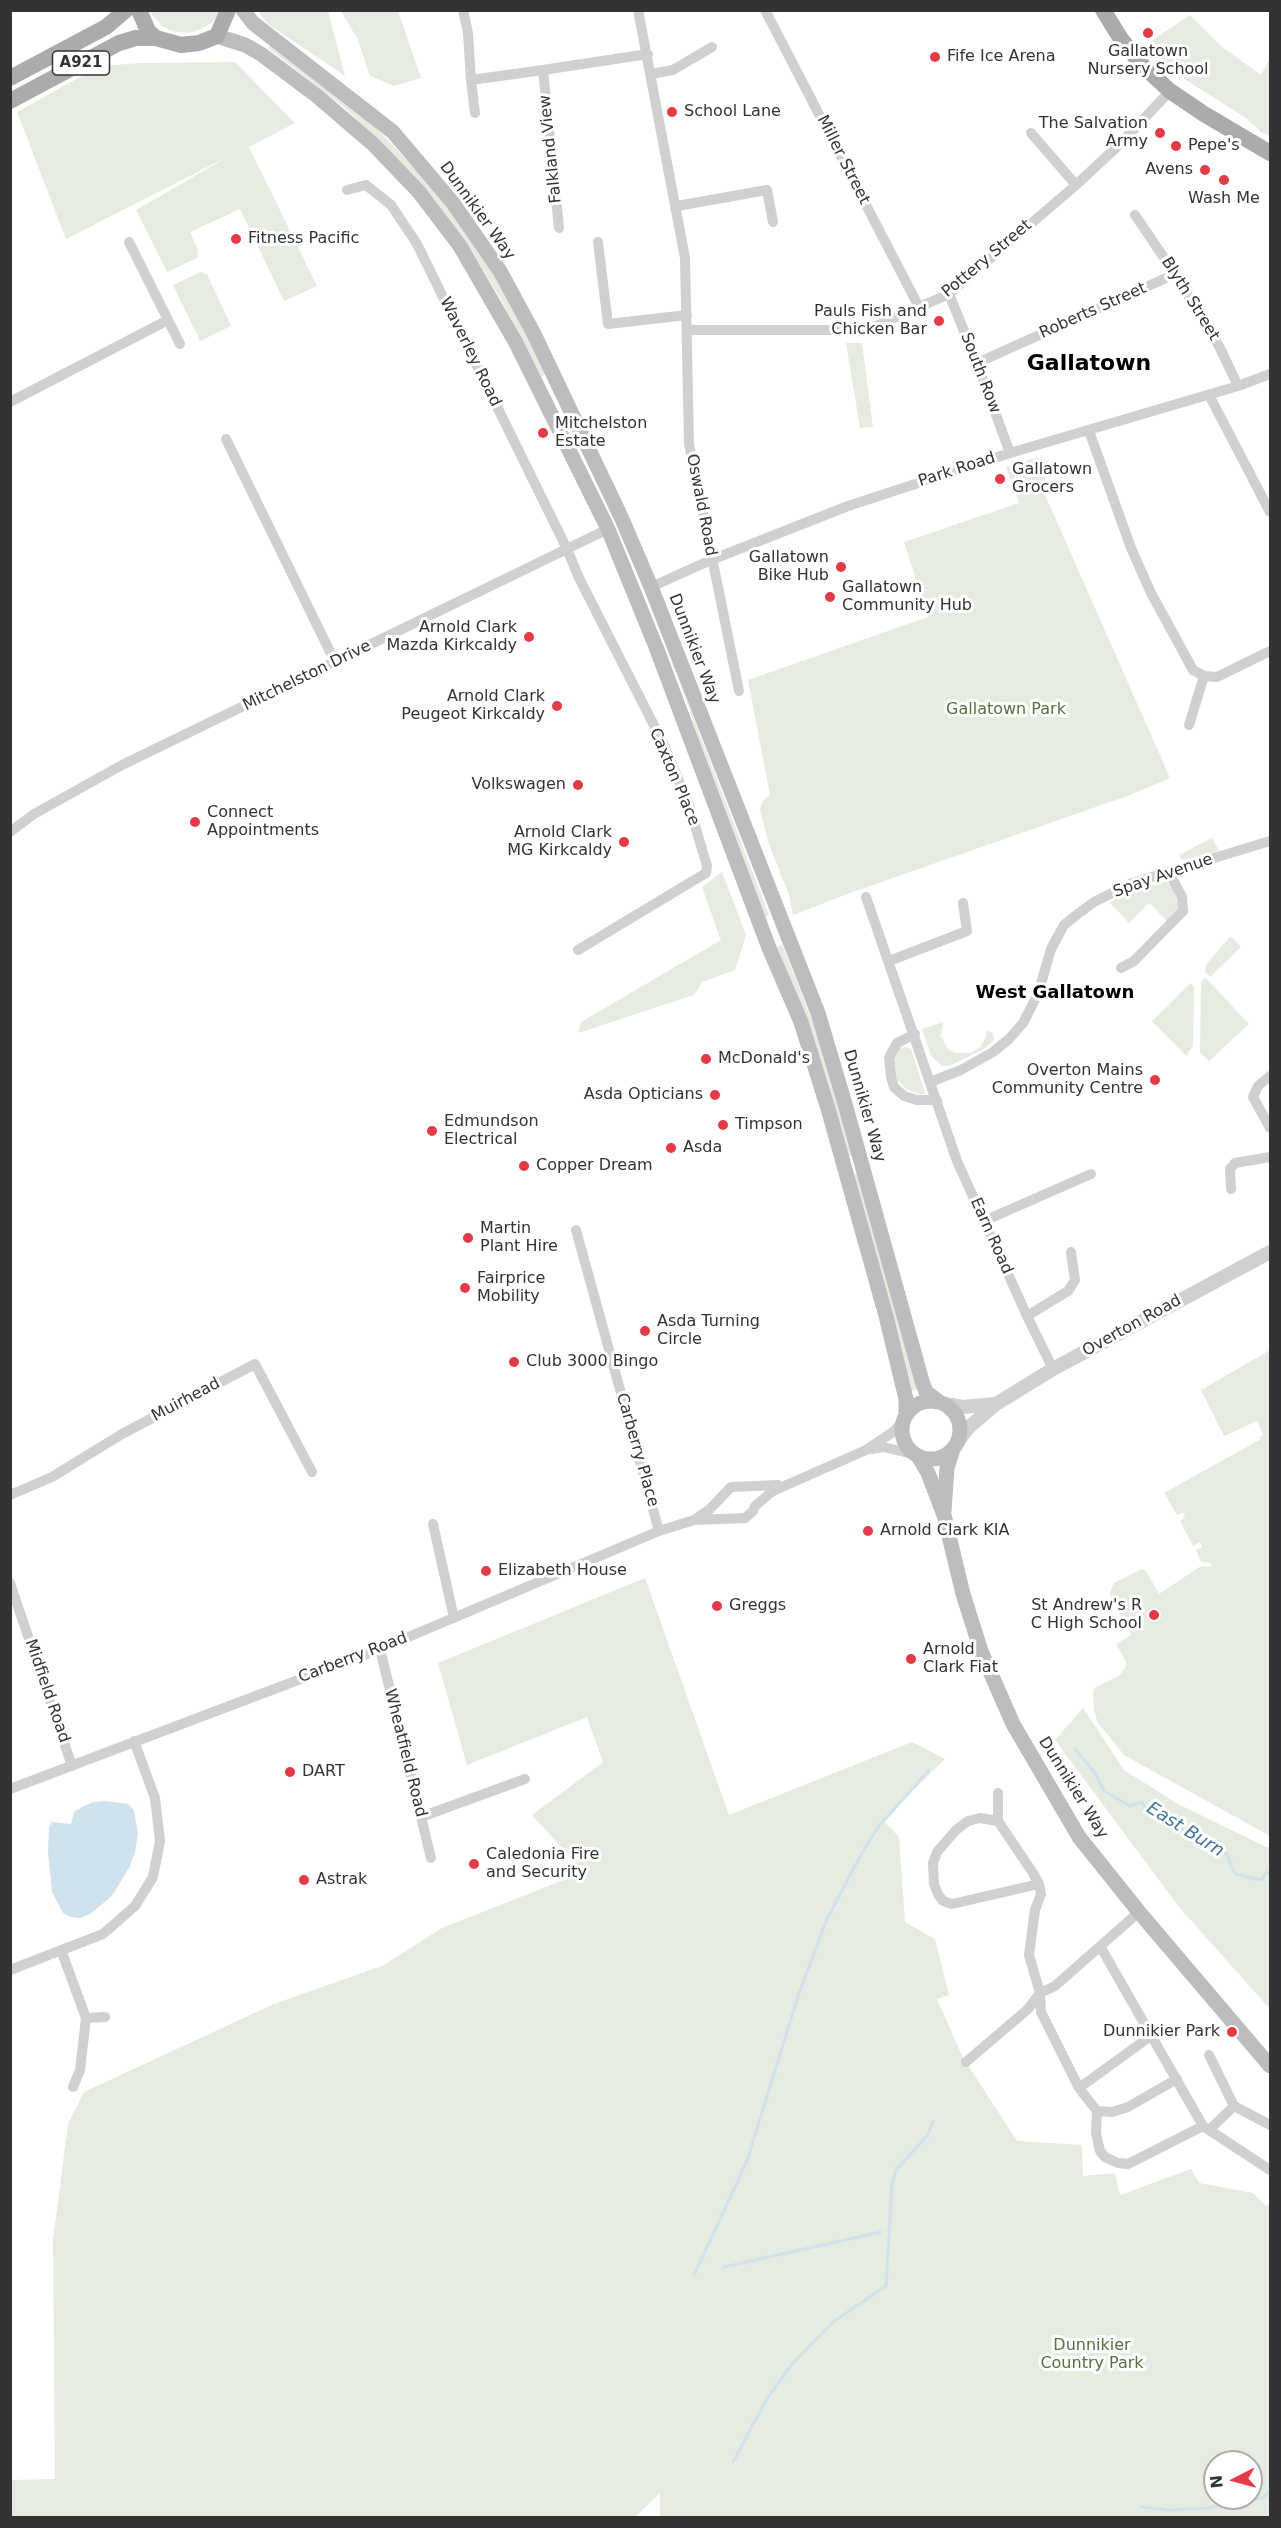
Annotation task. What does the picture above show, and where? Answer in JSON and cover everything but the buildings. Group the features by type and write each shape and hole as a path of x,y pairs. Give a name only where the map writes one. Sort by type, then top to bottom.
{"main road":[{"name":"A921","path":"10,78 106,27 126,10"},
{"path":"139,10 148,31 156,38"},
{"path":"217,36 228,10"},
{"name":"Dunnikier Way","path":"243,10 253,23 393,132 453,204 500,271 534,334 651,587 818,1014 922,1381 926,1392 942,1403"},
{"path":"1103,10 1142,65 1170,91 1213,120 1270,153"},
{"name":"A921","path":"10,100 119,43 136,38 156,38 181,45 199,44 217,36"},
{"name":"Dunnikier Way","path":"217,36 245,45 261,54 317,96 373,144 419,192 460,246 516,343 608,529 656,646 769,948 801,1022 880,1292 906,1399 904,1417"},
{"path":"592,459 610,511 612,522 608,529"},
{"path":"651,587 645,591 644,597 656,646"},
{"path":"920,1402 942,1403 957,1416 960,1423 956,1444 936,1459 915,1455 903,1439 904,1417 920,1402"},
{"name":"Dunnikier Way","path":"944,1515 947,1468 956,1444"},
{"name":"Dunnikier Way","path":"915,1455 928,1473 944,1515 963,1594 981,1652 1013,1724 1079,1837 1138,1912 1270,2066"}],"street":[{"path":"463,10 468,33 475,113"},
{"name":"Miller Street","path":"765,10 920,309"},
{"name":"Oswald Road","path":"641,12 685,258 689,444 739,691"},
{"path":"651,74 673,69 712,47"},
{"name":"Falkland View","path":"471,80 648,54"},
{"name":"Falkland View","path":"543,70 560,228"},
{"name":"Pottery Street","path":"687,330 842,330 876,326 920,309 949,294 1076,185 1120,144 1170,91"},
{"path":"1031,133 1076,185"},
{"name":"Waverley Road","path":"347,190 366,185 391,205 417,244 567,549"},
{"path":"677,206 767,190 773,222"},
{"name":"Blyth Street","path":"1135,215 1175,274 1219,346 1238,386"},
{"path":"129,242 180,344"},
{"path":"598,242 608,324 687,315"},
{"name":"Roberts Street","path":"977,363 1175,274"},
{"name":"South Row","path":"949,294 1010,453"},
{"path":"10,402 168,320"},
{"name":"Park Road","path":"651,587 711,560 848,506 1010,453 1209,395 1270,374"},
{"path":"1209,395 1270,512"},
{"path":"1089,431 1131,548 1151,593 1193,670 1204,676 1217,677 1270,651"},
{"path":"226,439 335,662"},
{"name":"Mitchelston Drive","path":"10,831 34,814 122,765 608,529"},
{"name":"Caxton Place","path":"567,549 583,587 663,743 688,802 707,866 706,873 578,950"},
{"path":"1189,725 1204,676"},
{"name":"Spay Avenue","path":"930,1082 977,1061 1009,1039 1023,1023 1038,993 1051,949 1064,925 1078,913 1094,902 1132,884 1270,841"},
{"path":"1121,968 1134,961 1183,911 1182,897 1169,872"},
{"name":"Earn Road","path":"866,897 957,1161 1053,1369"},
{"path":"889,961 967,931 963,903"},
{"path":"915,1034 897,1043 889,1058 894,1087 904,1096 917,1100 937,1100"},
{"path":"1270,1076 1258,1086 1253,1097 1270,1128"},
{"path":"1231,1189 1230,1169 1235,1163 1270,1157"},
{"path":"984,1221 1091,1174"},
{"name":"Carberry Place","path":"576,1230 660,1531"},
{"path":"1027,1316 1068,1291 1075,1280 1071,1252"},
{"name":"Overton Road","path":"956,1444 969,1427 996,1404 1053,1369 1270,1252"},
{"name":"Muirhead","path":"10,1495 52,1477 122,1434 255,1364 312,1472"},
{"name":"Overton Road","path":"942,1403 963,1407 996,1404"},
{"name":"Carberry Road","path":"10,1789 380,1649 660,1531 694,1520 748,1516 755,1506 788,1483 866,1450 893,1432 904,1417"},
{"name":"Carberry Road","path":"866,1450 883,1447 901,1449 915,1455"},
{"name":"Carberry Road","path":"694,1520 709,1510 730,1487 736,1485 772,1486 788,1483"},
{"path":"747,1487 754,1495 755,1506"},
{"path":"722,1498 724,1511 734,1518"},
{"path":"433,1524 454,1618"},
{"name":"Midfield Road","path":"10,1583 72,1766"},
{"name":"Wheatfield Road","path":"380,1649 431,1858"},
{"path":"10,1970 104,1934 135,1906 153,1877 160,1840 156,1797 134,1741"},
{"path":"421,1817 525,1779"},
{"path":"998,1793 998,1821 1039,1884 1041,1894 1035,1910 1029,1955 1040,1993 1041,2012 1079,2088 1097,2111 1096,2133 1100,2151 1105,2157 1118,2163 1128,2164 1206,2128 1234,2106"},
{"path":"998,1821 980,1818 968,1821 937,1852 933,1863 934,1884 943,1901 952,1904 968,1902 1039,1884"},
{"path":"966,2062 1028,2009 1040,1993 1055,1986 1138,1912"},
{"path":"1100,1946 1206,2128 1270,2170"},
{"path":"61,1950 86,2018 80,2070 73,2087"},
{"path":"86,2018 105,2017"},
{"path":"1079,2088 1152,2035"},
{"path":"1209,2055 1234,2106 1270,2125"},
{"path":"1097,2111 1112,2112 1128,2107 1178,2079"}],"green space":[{"path":"149,11 220,11 213,22 189,33 172,31 162,26"},
{"path":"258,11 328,11 345,76 268,24"},
{"path":"341,11 398,11 421,78 394,86 370,76 358,40"},
{"path":"1190,15 1221,46 1261,75 1270,58 1270,136 1141,48"},
{"path":"271,43 367,118 432,187 496,277 522,322 545,374 541,377 500,298 471,250 387,149 346,109 268,48"},
{"path":"235,62 295,123 249,147 317,286 284,301 240,209 190,232 198,250 197,258 167,272 136,210 231,155 66,239 17,112 100,66"},
{"path":"201,272 207,274 231,326 200,341 173,285"},
{"path":"846,343 862,343 873,427 860,428"},
{"name":"Gallatown Park","path":"1038,457 1046,482 1042,488 1170,778 1130,795 793,915 789,895 769,844 760,810 762,802 770,795 748,680 928,617 904,542 1019,503 1006,467"},
{"path":"653,612 769,915 763,918 704,763 691,714"},
{"path":"1212,838 1219,851 1182,860 1179,855"},
{"path":"722,872 746,935 735,970 702,982 694,995 578,1033 581,1022 721,940 702,887"},
{"path":"1166,881 1173,886 1179,909 1168,922 1149,903 1129,923 1110,903 1118,897"},
{"path":"1230,936 1241,947 1210,977 1205,972 1206,965"},
{"path":"782,944 815,1028 852,1155 846,1157 799,1001 777,947"},
{"path":"1205,977 1249,1024 1209,1061 1200,1053 1201,982"},
{"path":"1191,983 1194,987 1193,1046 1186,1056 1152,1021"},
{"path":"943,1022 941,1036 949,1050 956,1053 971,1053 981,1046 987,1030 993,1033 994,1040 984,1049 949,1066 942,1066 931,1056 922,1029"},
{"path":"899,1048 911,1049 925,1093 921,1095 906,1089 895,1077 892,1062"},
{"path":"857,1174 913,1376 920,1389 910,1391 852,1176"},
{"path":"1270,1350 1270,1836 1124,1755 1098,1723 1093,1696 1094,1688 1120,1675 1125,1668 1126,1662 1116,1644 1131,1635 1111,1598 1110,1592 1114,1583 1142,1569 1146,1571 1159,1594 1201,1566 1211,1567 1211,1563 1201,1562 1196,1550 1202,1547 1200,1542 1193,1546 1180,1521 1185,1517 1183,1512 1177,1515 1164,1493 1261,1439 1263,1435 1257,1421 1224,1436 1201,1390"},
{"name":"Dunnikier Country Park","path":"645,1578 729,1815 912,1742 945,1759 883,1820 899,1837 905,1922 935,1939 949,1995 937,1999 962,2056 1017,2141 1082,2145 1083,2176 1115,2173 1120,2195 1191,2169 1199,2183 1253,2193 1266,2206 1270,2204 1270,2517 660,2518 660,2493 634,2518 11,2518 10,2480 55,2479 53,2240 68,2124 84,2092 274,2004 382,1966 442,1928 584,1872 532,1815 603,1762 587,1717 467,1765 438,1663"},
{"path":"1083,1708 1124,1770 1178,1804 1270,1847 1270,2009 1179,1907 1055,1740"}],"water":[{"path":"93,1802 128,1804 134,1810 138,1834 135,1852 130,1866 112,1896 90,1914 80,1918 71,1917 63,1913 52,1892 48,1852 49,1827 52,1822 71,1824 74,1812"}],"waterway":[{"name":"East Burn","path":"1075,1749 1095,1773 1104,1791 1130,1806 1142,1802 1146,1810 1159,1816 1167,1814 1184,1831 1190,1830 1214,1849 1226,1853 1235,1874 1261,1880 1267,1872 1270,1874"},
{"path":"694,2275 747,2161 799,1993 827,1919 864,1849 879,1826 929,1770"},
{"path":"733,2462 766,2400 792,2364 833,2322 886,2286 892,2183 896,2170 927,2136 933,2122"},
{"path":"724,2267 881,2232"},
{"path":"1142,2507 1168,2510 1208,2508 1262,2498 1270,2492"}],"place":[{"name":"Gallatown Nursery School","path":"1148,33"},
{"name":"Fife Ice Arena","path":"935,57"},
{"name":"School Lane","path":"672,112"},
{"name":"The Salvation Army","path":"1160,133"},
{"name":"Pepe's","path":"1176,146"},
{"name":"Avens","path":"1205,170"},
{"name":"Wash Me","path":"1224,180"},
{"name":"Fitness Pacific","path":"236,239"},
{"name":"Pauls Fish and Chicken Bar","path":"939,321"},
{"name":"Mitchelston Estate","path":"543,433"},
{"name":"Gallatown Grocers","path":"1000,479"},
{"name":"Gallatown Bike Hub","path":"841,567"},
{"name":"Gallatown Community Hub","path":"830,597"},
{"name":"Arnold Clark Mazda Kirkcaldy","path":"529,637"},
{"name":"Arnold Clark Peugeot Kirkcaldy","path":"557,706"},
{"name":"Volkswagen","path":"578,785"},
{"name":"Connect Appointments","path":"195,822"},
{"name":"Arnold Clark MG Kirkcaldy","path":"624,842"},
{"name":"McDonald's","path":"706,1059"},
{"name":"Overton Mains Community Centre","path":"1155,1080"},
{"name":"Asda Opticians","path":"715,1095"},
{"name":"Timpson","path":"723,1125"},
{"name":"Edmundson Electrical","path":"432,1131"},
{"name":"Asda","path":"671,1148"},
{"name":"Copper Dream","path":"524,1166"},
{"name":"Martin Plant Hire","path":"468,1238"},
{"name":"Fairprice Mobility","path":"465,1288"},
{"name":"Asda Turning Circle","path":"645,1331"},
{"name":"Club 3000 Bingo","path":"514,1362"},
{"name":"Arnold Clark KIA","path":"868,1531"},
{"name":"Elizabeth House","path":"486,1571"},
{"name":"Greggs","path":"717,1606"},
{"name":"St Andrew's R C High School","path":"1154,1615"},
{"name":"Arnold Clark Fiat","path":"911,1659"},
{"name":"DART","path":"290,1772"},
{"name":"Caledonia Fire and Security","path":"474,1864"},
{"name":"Astrak","path":"304,1880"},
{"name":"Dunnikier Park","path":"1232,2032"}],"district":[{"name":"Gallatown","path":"1089,364"},
{"name":"West Gallatown","path":"1055,993"}]}
